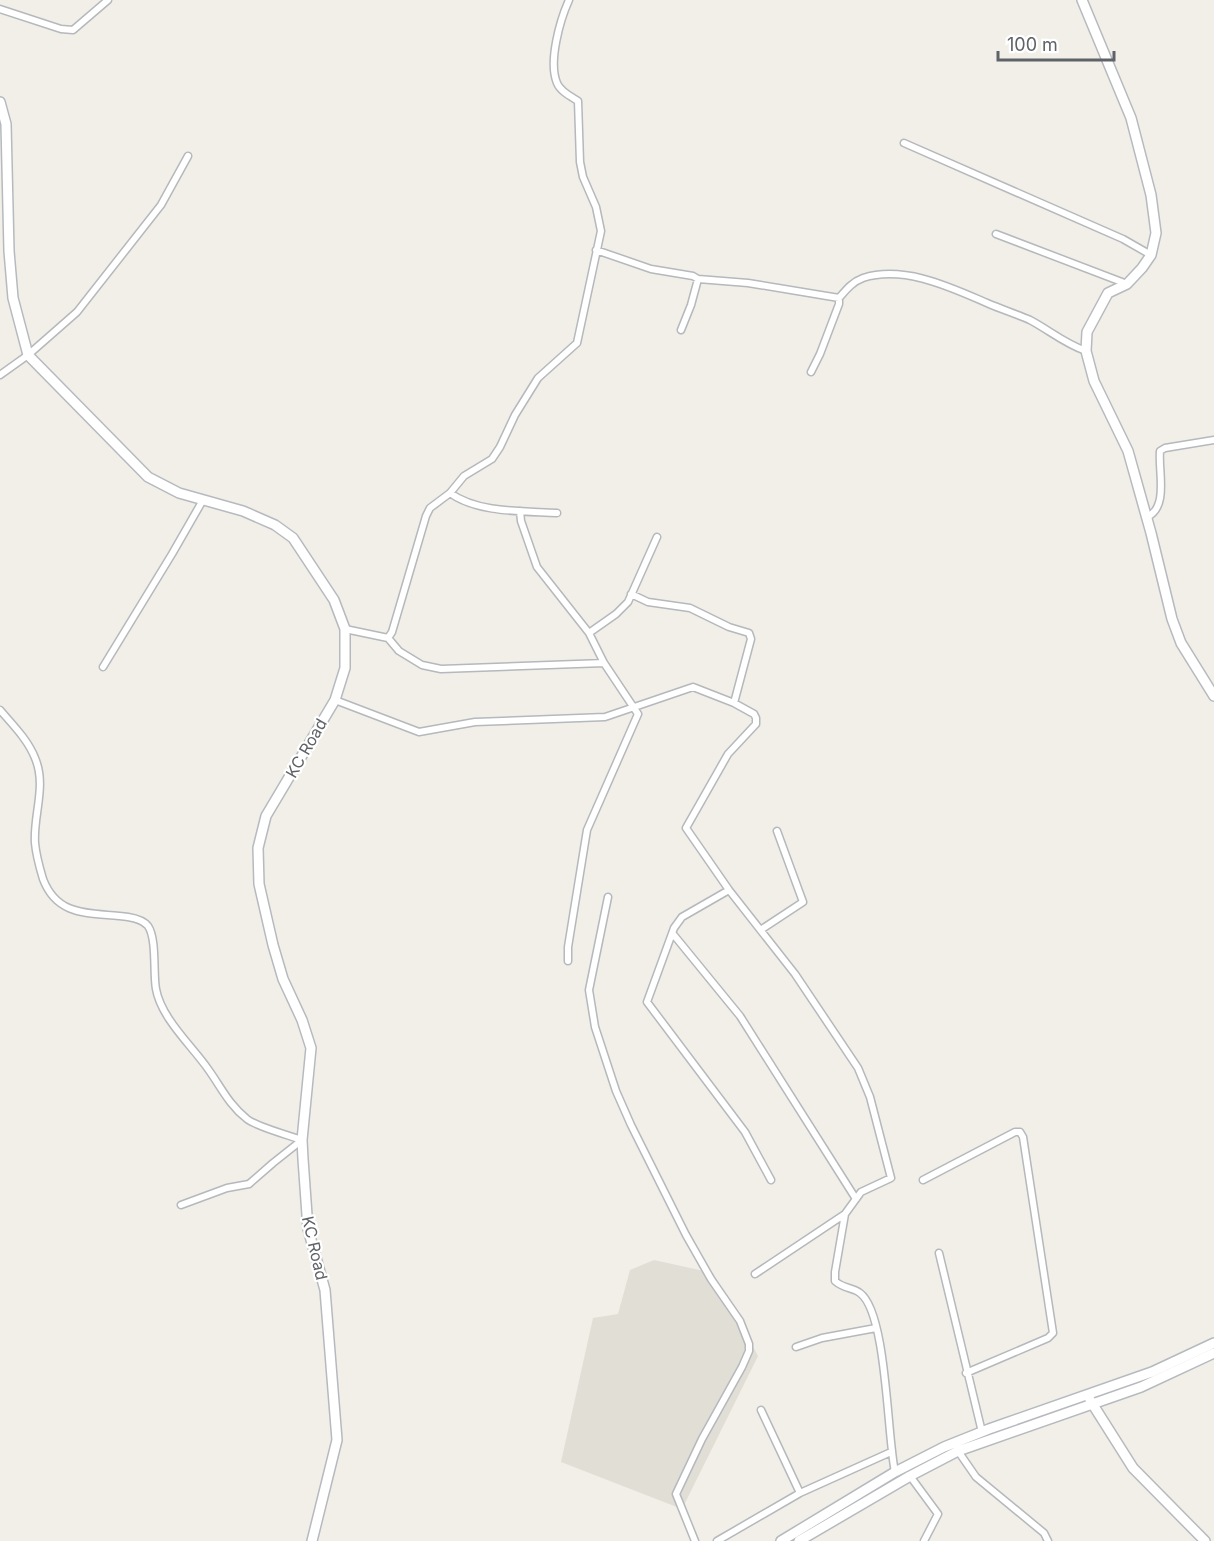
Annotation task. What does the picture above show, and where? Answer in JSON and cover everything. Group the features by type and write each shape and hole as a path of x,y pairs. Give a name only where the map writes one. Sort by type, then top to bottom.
{"main road":[{"path":"1082,0 1131,118 1151,195 1156,234 1152,255 1127,284 1108,293 1087,332 1086,351 1094,381 1128,451 1172,618 1181,643 1214,696"},
{"name":"KC Road","path":"0,102 6,124 4,250 13,298 28,355 148,477 178,493 243,511 275,525 293,538 334,600 345,629 345,668 335,700 266,816 258,848 259,884 273,945 283,979 302,1020 311,1048 302,1140 308,1229 325,1290 337,1440 312,1541"},
{"path":"799,1541 810,1538 874,1491 895,1472 944,1447 1152,1372 1214,1343"},
{"path":"781,1541 874,1491 958,1451 1141,1387 1214,1353"},
{"path":"1088,1395 1092,1405 1133,1468 1205,1541"}],"street":[{"path":"0,9 61,29 73,30 108,0"},
{"path":"388,638 392,632 430,508 450,494 464,476 492,459 538,378 577,343 601,231 596,207 580,162 578,101 564,92 557,83 553,62 569,0"},
{"path":"904,142 1123,239 1152,255"},
{"path":"0,375 28,355 77,312 161,205 188,156"},
{"path":"996,234 1127,284"},
{"path":"596,250 651,270 693,276 698,279 748,283 839,298"},
{"path":"811,372 832,324 839,298 850,284 864,278 889,275 917,276 946,286 1030,321 1070,345 1086,351"},
{"path":"681,330 698,279"},
{"path":"1147,517 1154,513 1159,505 1160,451 1214,440"},
{"path":"450,494 473,506 557,513"},
{"path":"103,667 203,500"},
{"path":"520,511 521,521 537,567 589,633 604,663 638,714 587,830 568,947 568,961"},
{"path":"589,633 616,614 628,602 657,537"},
{"path":"631,594 648,602 690,608 729,627 749,633 751,639 734,703"},
{"path":"345,629 388,638 399,651 422,664 441,669 604,663"},
{"path":"335,700 419,732 475,722 605,717 693,687 734,703 754,714 756,724 728,754 686,828 729,890 762,929 795,974 858,1068 870,1096 891,1178 861,1192 845,1214 755,1274"},
{"path":"0,710 26,740 40,773 35,843 43,879 53,897 62,906 76,912 135,918 148,926 153,944 156,990 161,1005 210,1071 225,1097 248,1120 302,1140 249,1184 227,1188 181,1205"},
{"path":"762,929 802,902 777,831"},
{"path":"729,890 682,917 674,928 647,1002 745,1132 771,1180"},
{"path":"608,897 589,990 595,1027 616,1091 631,1125 686,1235 711,1279 740,1321 749,1344 749,1351 742,1367 702,1440 676,1494 695,1541"},
{"path":"673,934 740,1016 856,1199"},
{"path":"923,1180 1015,1132 1020,1132 1023,1137 1053,1333 1048,1338 966,1373"},
{"path":"845,1214 835,1281 842,1287 860,1293 868,1305 876,1328 882,1352 891,1452 895,1472"},
{"path":"939,1253 982,1432"},
{"path":"796,1347 822,1338 876,1328"},
{"path":"761,1410 800,1493"},
{"path":"958,1451 976,1477 1044,1533 1048,1541"},
{"path":"717,1541 800,1493 891,1452"},
{"path":"909,1476 938,1514 924,1541"}],"shaded area":[{"path":"654,1260 713,1273 758,1356 682,1509 561,1462 593,1318 618,1314 630,1270"}]}
